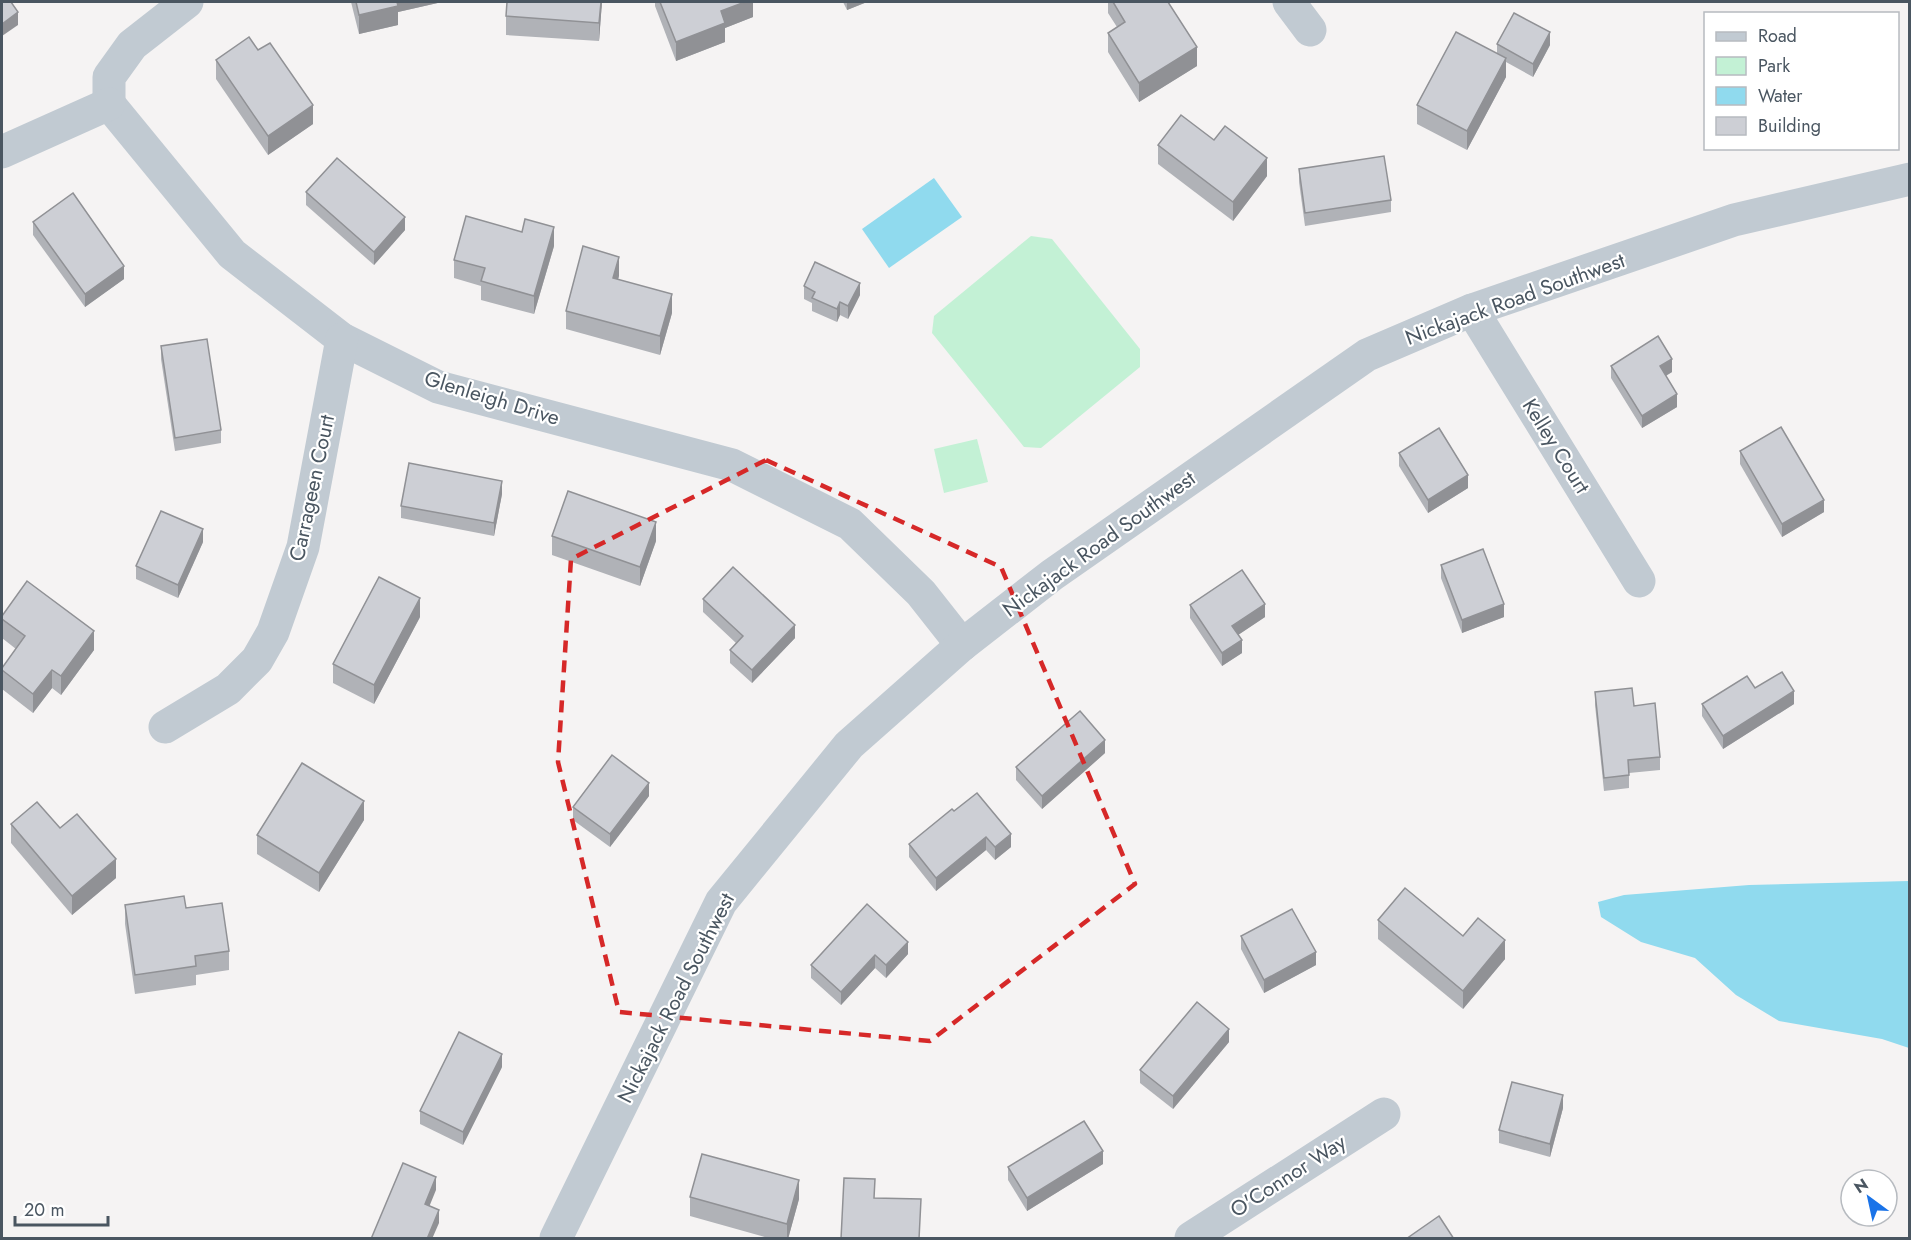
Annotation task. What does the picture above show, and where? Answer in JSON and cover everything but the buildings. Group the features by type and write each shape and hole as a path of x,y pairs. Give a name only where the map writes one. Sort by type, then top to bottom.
{"street":[{"path":"2,152 109,104 109,77 132,45 187,2"},
{"path":"1289,2 1310,30"},
{"name":"Glenleigh Drive","path":"109,104 232,254 342,339 438,387 732,465 850,524 921,594 962,645"},
{"name":"Nickajack Road Southwest","path":"556,1239 721,902 849,745 962,645 1052,575 1366,355 1472,310 1734,220 1910,179"},
{"name":"Kelley Court","path":"1472,310 1639,581"},
{"name":"Carrageen Court","path":"165,727 228,689 257,660 273,632 303,547 342,339"},
{"name":"O'Connor Way","path":"1191,1239 1384,1114"}],"highlighted area":[{"path":"766,460 1001,567 1135,884 930,1041 619,1012 558,762 571,559"}],"green space":[{"path":"1031,236 1052,239 1140,349 1140,367 1041,448 1024,447 932,333 934,316"},
{"path":"977,439 988,482 944,493 934,449"}],"water":[{"path":"934,178 962,217 889,268 862,229"},
{"path":"1909,881 1909,1048 1882,1039 1779,1021 1736,995 1695,958 1641,942 1601,917 1598,902 1624,895 1749,885"}]}
